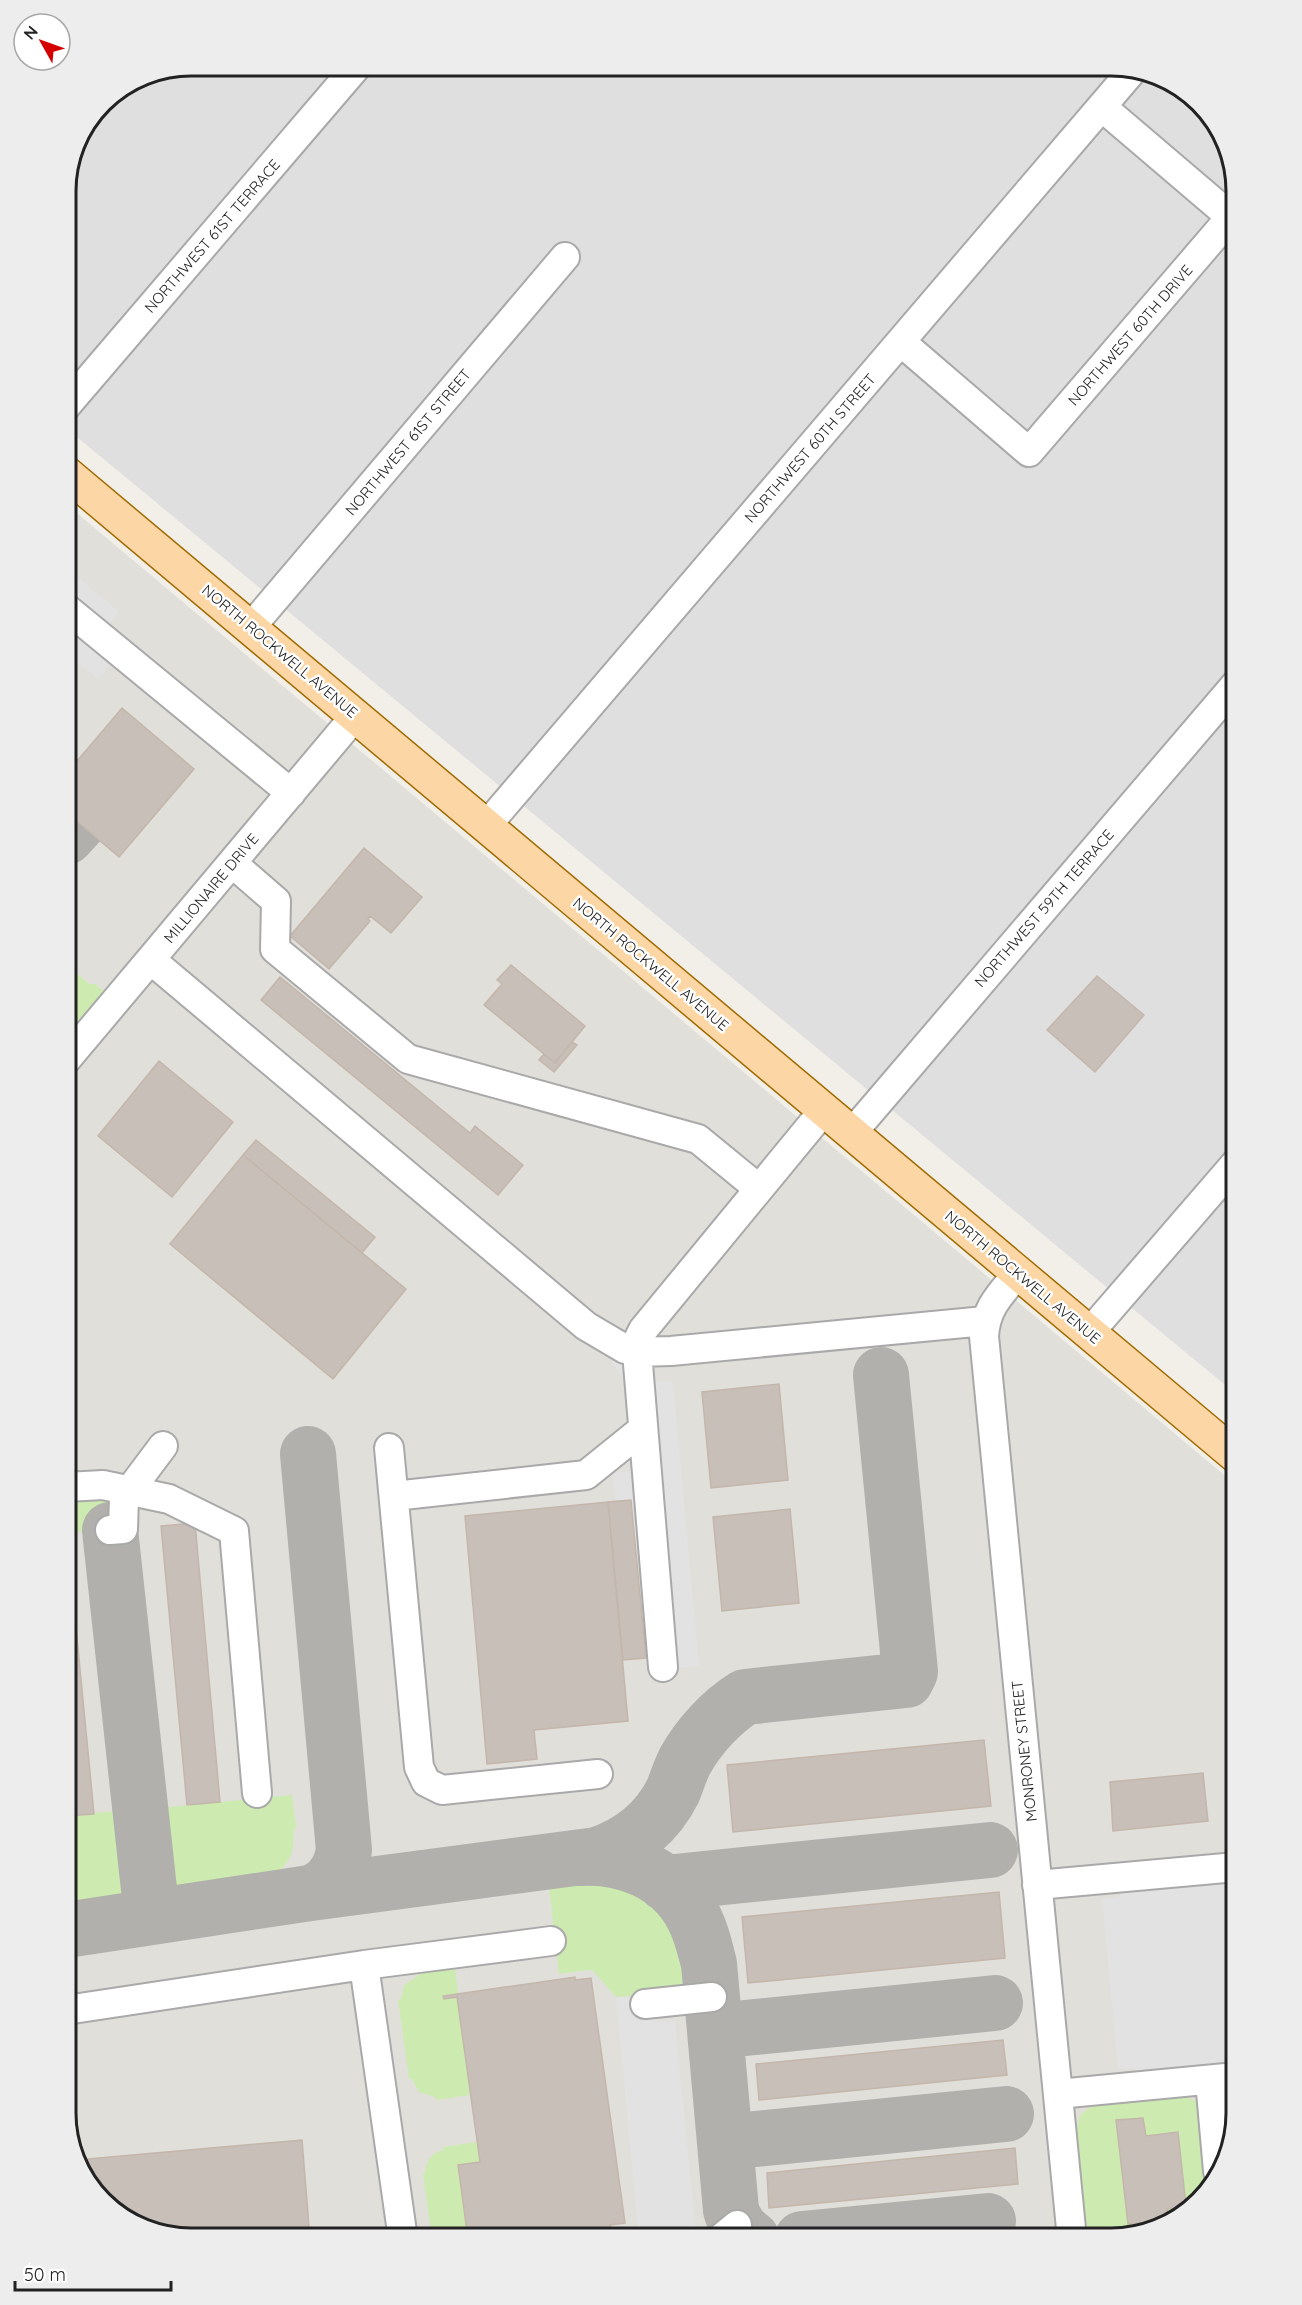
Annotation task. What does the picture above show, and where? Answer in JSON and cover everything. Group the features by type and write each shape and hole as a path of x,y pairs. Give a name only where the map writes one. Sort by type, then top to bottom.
{"main road":[{"name":"NORTH ROCKWELL AVENUE","path":"77,482 1226,1448"}],"street":[{"name":"NORTHWEST 61ST TERRACE","path":"77,393 348,76"},
{"name":"NORTHWEST 60TH STREET","path":"487,825 1126,78"},
{"name":"NORTHWEST 60TH DRIVE","path":"1102,107 1226,214"},
{"name":"NORTHWEST 60TH DRIVE","path":"901,342 1029,453 1226,222"},
{"name":"NORTHWEST 61ST STREET","path":"251,627 565,257"},
{"path":"77,617 291,793"},
{"name":"NORTHWEST 59TH TERRACE","path":"852,1133 1226,696"},
{"name":"MILLIONAIRE DRIVE","path":"77,1048 356,715"},
{"path":"232,863 276,901 275,949 408,1059 698,1139 759,1189"},
{"path":"151,960 586,1326 606,1340 625,1349 637,1352 671,1351 985,1322 997,1298 1018,1273"},
{"path":"663,1667 637,1352 638,1340 643,1330 824,1110"},
{"path":"1089,1333 1226,1174"},
{"name":"MONRONEY STREET","path":"985,1322 987,1365 1071,2228"},
{"path":"394,1496 586,1475 643,1429"},
{"path":"110,1530 123,1529 124,1498 164,1446"},
{"path":"389,1448 419,1767 426,1782 442,1790 598,1774"},
{"path":"76,1486 103,1485 169,1499 234,1531 257,1793"},
{"path":"1037,1885 1226,1868"},
{"path":"76,2008 364,1965 551,1941"},
{"path":"364,1965 401,2228"},
{"path":"645,2004 712,1997"},
{"path":"1058,2094 1223,2079 1219,2151"}],"shaded area":[{"path":"191,76 1118,77 1161,88 1181,100 1202,121 1217,147 1225,176 1226,191 1226,1386 77,437 77,176 88,141 110,110 141,88 176,77"},
{"path":"77,513 1226,1477 1226,2114 1222,2143 1214,2164 1202,2184 1181,2205 1155,2220 1118,2228 184,2228 147,2220 121,2205 100,2184 85,2158 77,2129 76,2114"},
{"path":"77,576 119,612 108,626 128,644 98,679 77,662"},
{"path":"611,1361 657,1367 653,1371 654,1379 659,1382 673,1382 699,1666 650,1670 648,1655 629,1656 613,1473 629,1471 632,1468 629,1461 625,1460 632,1420 630,1387"},
{"path":"1226,1857 1226,2059 1220,2062 1223,2068 1226,2068 1226,2091 1100,2102 1098,2080 1138,2074 1135,2068 1118,2069 1102,1899 1119,1897 1121,1891 1118,1889 1080,1892 1078,1871"},
{"path":"675,1992 656,2016 656,2020 659,2022 675,2021 695,2228 638,2228 616,1998"}],"green space":[{"path":"77,973 89,984 95,984 106,993 77,1028"},
{"path":"76,1495 107,1497 110,1529 76,1532"},
{"path":"292,1795 296,1828 292,1851 283,1868 259,1881 229,1888 187,1892 172,1886 165,1880 160,1866 158,1848 156,1814 160,1808"},
{"path":"118,1811 127,1816 132,1854 130,1878 126,1889 118,1897 106,1902 106,1905 76,1910 76,1814"},
{"path":"601,1879 624,1884 645,1893 664,1911 674,1925 682,1940 689,1969 685,1981 675,1990 616,1997 593,1971 559,1974 549,1886"},
{"path":"455,1968 458,1994 444,1996 444,1999 457,1997 470,2095 436,2100 435,2097 419,2092 412,2079 409,2079 398,2000 401,1999 404,1985 418,1976 418,1973"},
{"path":"1184,2095 1197,2102 1202,2113 1208,2174 1202,2184 1181,2205 1155,2220 1118,2228 1084,2228 1076,2132 1080,2115 1093,2105"},
{"path":"477,2142 480,2162 458,2166 466,2228 430,2228 423,2174 428,2161 435,2153 443,2150 443,2147"}],"building":[{"path":"122,708 194,769 119,857 77,821 77,761"},
{"path":"364,848 422,897 391,933 370,916 368,919 370,921 329,969 290,936"},
{"path":"511,965 585,1026 555,1063 484,1005 502,984 497,980"},
{"path":"1097,976 1144,1015 1095,1072 1047,1030"},
{"path":"280,977 470,1133 475,1126 523,1165 498,1195 261,1000"},
{"path":"572,1042 577,1045 554,1072 539,1060 544,1054 555,1063"},
{"path":"159,1061 233,1122 172,1197 98,1136"},
{"path":"256,1140 375,1237 362,1253 243,1155"},
{"path":"243,1155 406,1289 333,1379 170,1244"},
{"path":"779,1384 788,1480 711,1488 702,1392"},
{"path":"631,1500 646,1658 623,1660 608,1502"},
{"path":"608,1502 628,1721 534,1730 537,1759 487,1764 465,1516"},
{"path":"790,1509 799,1603 722,1611 713,1517"},
{"path":"195,1523 220,1802 187,1805 161,1526"},
{"path":"76,1630 94,1814 76,1815"},
{"path":"984,1740 991,1806 733,1832 727,1765"},
{"path":"1203,1773 1208,1821 1113,1831 1110,1782"},
{"path":"999,1892 1005,1958 748,1983 742,1917"},
{"path":"575,1977 575,1980 591,1978 625,2223 610,2225 611,2228 467,2228 458,2165 480,2162 457,1997 444,1999 443,1996"},
{"path":"1003,2040 1007,2075 759,2100 756,2064"},
{"path":"1143,2118 1146,2136 1178,2132 1185,2201 1177,2207 1167,2209 1167,2213 1155,2220 1128,2224 1116,2120"},
{"path":"302,2140 309,2228 184,2228 147,2220 121,2205 110,2195 100,2184 86,2159"},
{"path":"1015,2148 1018,2184 769,2208 767,2173"}],"taxiway":[{"path":"76,1928 310,1893 597,1855 621,1845 651,1822 673,1791 685,1761 697,1743 719,1717 745,1697 906,1680 910,1672 881,1375"},
{"path":"308,1454 344,1850 333,1877 323,1887 310,1893"},
{"path":"110,1530 152,1917"},
{"path":"665,1883 990,1850"},
{"path":"579,1858 613,1860 645,1870 659,1878 684,1901 696,1922 709,1964 731,2210 741,2228"},
{"path":"715,2031 995,2003"},
{"path":"725,2142 1006,2114"},
{"path":"916,2228 988,2221"}]}
